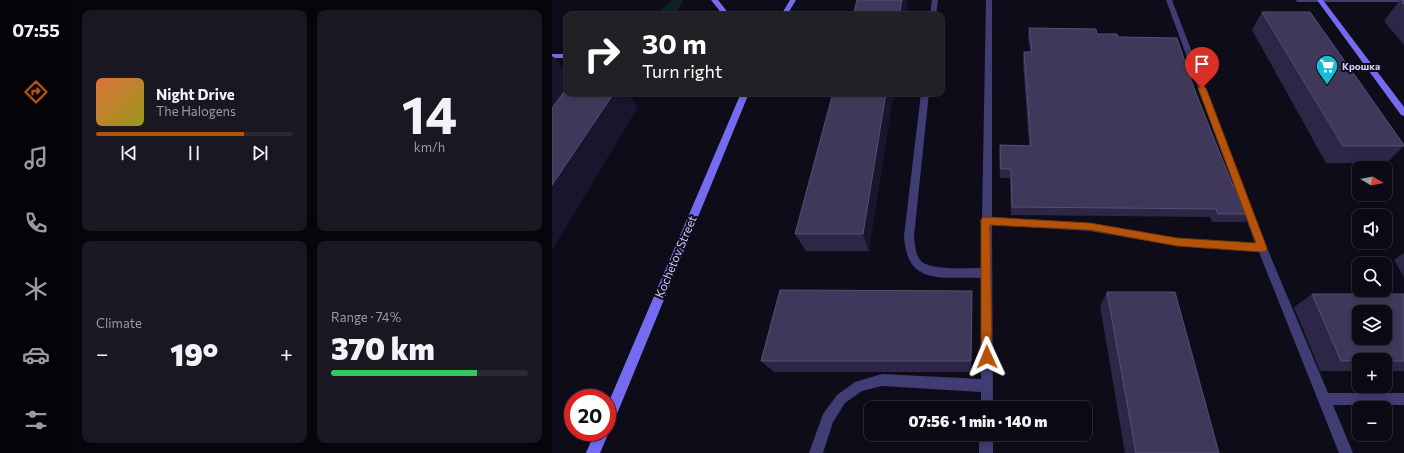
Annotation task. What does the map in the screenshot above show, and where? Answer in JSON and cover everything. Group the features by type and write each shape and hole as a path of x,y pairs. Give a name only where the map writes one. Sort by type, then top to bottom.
{"main road":[{"path":"714,0 724,12"},
{"path":"786,12 793,0"},
{"path":"1320,0 1404,113"},
{"path":"552,56 564,56"},
{"name":"Kochetov Street","path":"616,399 745,96"},
{"path":"593,453 598,441"}],"lane":[{"path":"933,12 935,0"},
{"path":"987,401 986,221 989,0"},
{"path":"1169,0 1262,248 1346,453"},
{"path":"1298,0 1404,0"},
{"path":"925,96 909,236 910,251 917,264 927,271 986,273"},
{"path":"986,221 1090,227 1177,242 1262,248"},
{"path":"816,453 828,419 842,399 859,386 882,380 987,386"},
{"path":"1324,399 1404,399"},
{"path":"986,441 986,453"}],"green space":[{"path":"672,0 683,0 676,12 659,12"}],"building":[{"path":"857,0 902,0 900,12 854,12"},
{"path":"1262,12 1310,12 1404,146 1343,146"},
{"path":"1029,28 1096,29 1097,34 1117,34 1118,37 1177,38 1195,91 1233,186 1241,186 1252,214 1218,214 1216,209 1012,207 1011,169 1001,169 1000,145 1031,146 1024,52 1032,52"},
{"path":"564,92 564,96 612,96 552,185 552,108"},
{"path":"832,96 886,96 863,234 795,234"},
{"path":"780,290 972,291 971,361 761,361"},
{"path":"1107,292 1175,292 1219,453 1136,453"},
{"path":"1312,294 1352,294 1352,297 1392,297 1392,294 1404,294 1404,361 1392,361 1392,353 1352,353 1352,361 1341,361"}],"place":[{"name":"Крошка","path":"1327,86"}],"route":[{"path":"987,357 986,221 1090,227 1177,242 1262,248 1202,88"}]}
